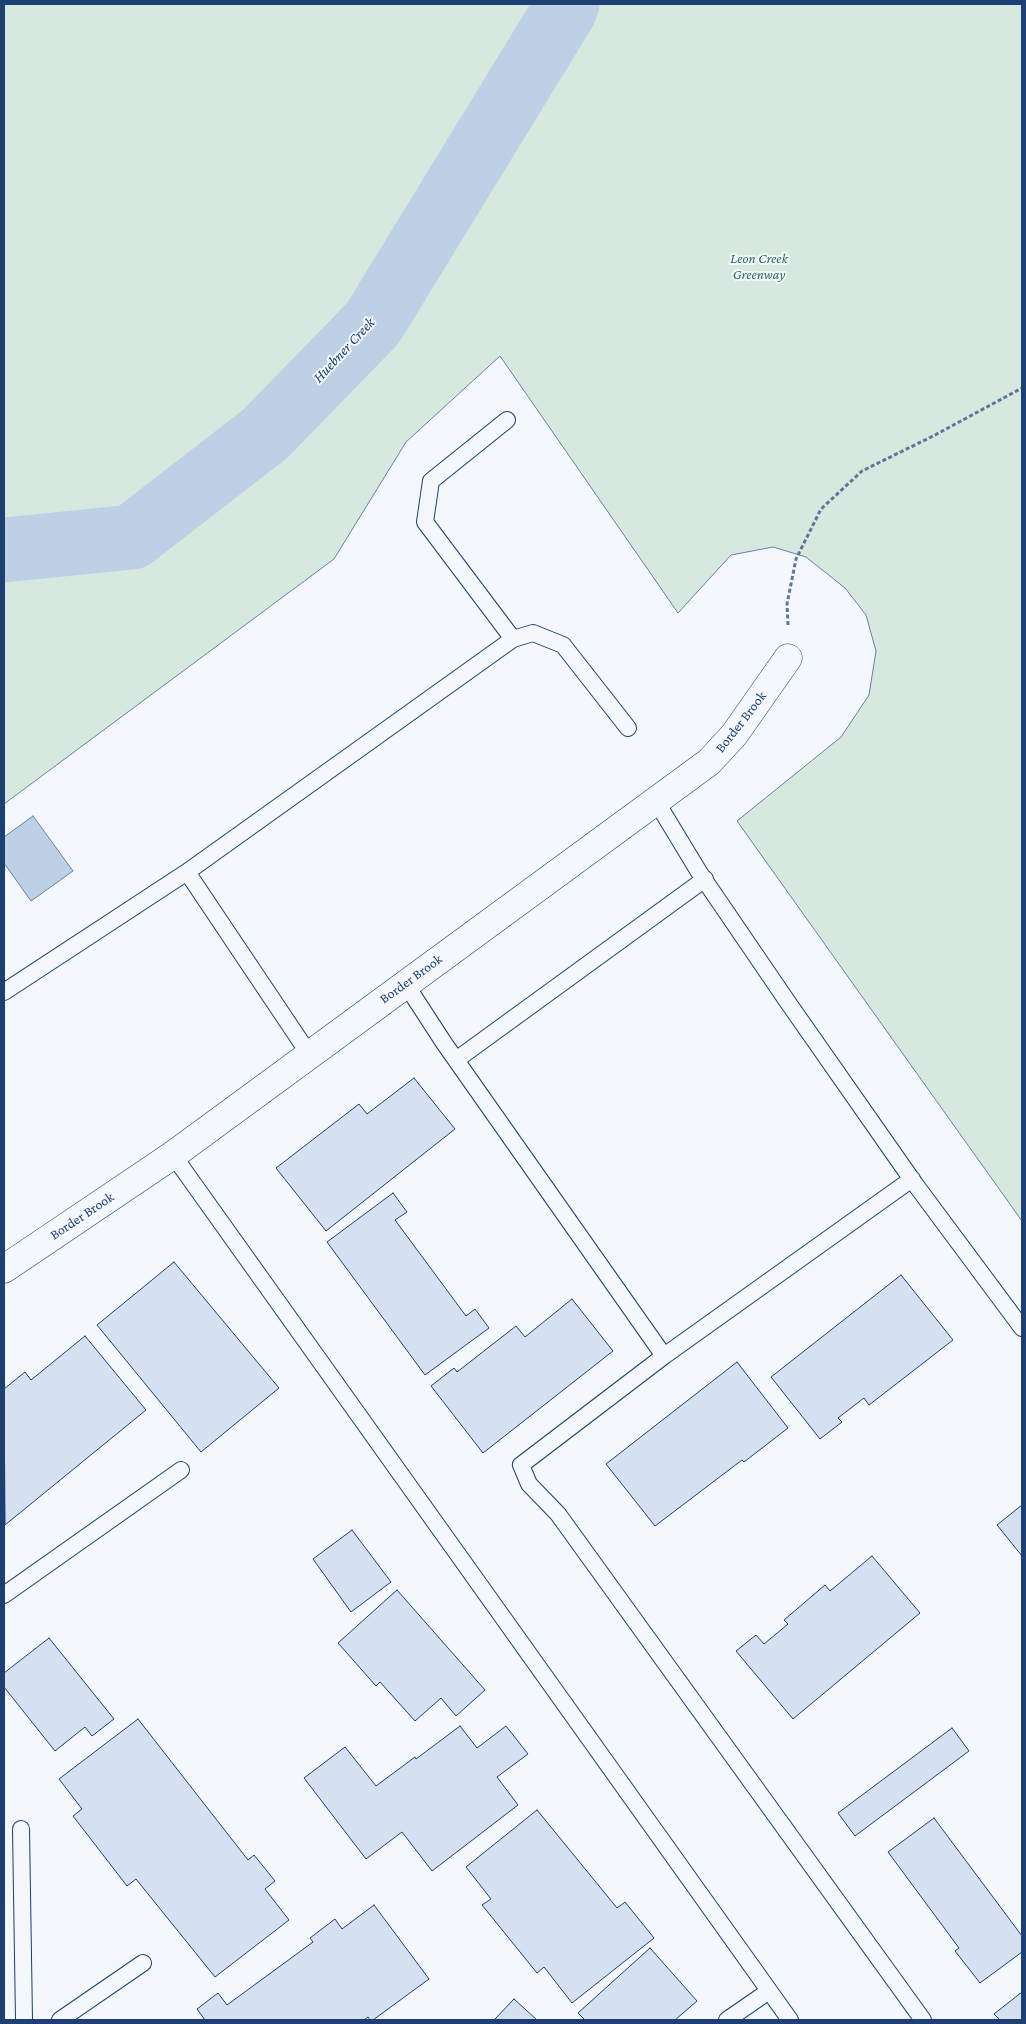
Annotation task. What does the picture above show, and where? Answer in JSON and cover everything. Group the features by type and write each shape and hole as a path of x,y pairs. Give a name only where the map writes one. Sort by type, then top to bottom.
{"street":[{"name":"Border Brook","path":"4,1269 172,1154 405,982 709,762 728,742 788,658"}],"lane":[{"path":"507,420 431,481 425,522 513,639"},
{"path":"4,992 187,872 513,639 533,633 563,645 628,728"},
{"path":"656,801 702,876 786,1001 912,1180 1022,1328"},
{"path":"187,872 309,1054"},
{"path":"456,1060 702,876"},
{"path":"405,982 444,1043 664,1356"},
{"path":"172,1154 790,2020"},
{"path":"912,1180 664,1356 522,1465 529,1484 558,1514 922,2020"},
{"path":"4,1595 181,1470"},
{"path":"20,1829 24,2020"},
{"path":"60,2020 143,1963"},
{"path":"727,2020 769,1991"}],"path":[{"path":"788,658 787,604 796,559 821,509 862,471 944,431 1022,388"}],"green space":[{"name":"Leon Creek Greenway","path":"4,4 1022,4 1022,1221 737,821 841,737 869,695 876,651 866,615 845,588 806,557 773,547 731,555 678,613 500,356 406,442 334,559 4,804"}],"water":[{"path":"33,816 73,871 31,901 4,863 4,837"}],"building":[{"path":"414,1078 455,1129 326,1231 276,1168 359,1104 367,1114"},
{"path":"393,1193 407,1212 395,1220 466,1316 475,1309 489,1328 425,1375 327,1242"},
{"path":"174,1262 279,1388 201,1452 97,1325"},
{"path":"901,1275 953,1340 869,1405 864,1398 838,1418 842,1422 820,1439 771,1377"},
{"path":"572,1299 613,1351 483,1453 431,1386 454,1368 457,1372 516,1326 525,1337"},
{"path":"85,1336 146,1410 5,1525 4,1389 25,1372 31,1380"},
{"path":"737,1362 788,1428 744,1462 742,1460 655,1526 606,1464"},
{"path":"1022,1505 1022,1556 997,1525"},
{"path":"352,1530 391,1582 351,1612 313,1559"},
{"path":"872,1556 920,1613 793,1719 736,1651 756,1635 764,1644 788,1624 784,1620 825,1585 830,1591"},
{"path":"397,1590 485,1690 456,1716 441,1698 415,1721 380,1682 376,1686 338,1643"},
{"path":"49,1638 114,1719 92,1736 85,1727 55,1751 4,1687 4,1673"},
{"path":"138,1719 248,1860 254,1855 275,1881 265,1889 289,1920 215,1977 136,1879 127,1886 73,1816 82,1809 59,1779"},
{"path":"460,1726 477,1748 506,1726 528,1754 497,1777 518,1805 432,1871 402,1832 366,1859 304,1778 345,1747 376,1786"},
{"path":"952,1728 969,1751 855,1836 838,1813"},
{"path":"537,1810 617,1908 625,1902 654,1938 572,2003 544,1967 537,1973 482,1905 491,1899 466,1867"},
{"path":"934,1818 1022,1936 1022,1952 980,1983 955,1951 959,1948 888,1852"},
{"path":"374,1905 429,1979 373,2020 370,2020 368,2017 364,2020 205,2020 197,2009 218,1993 227,2005 313,1942 310,1938 335,1919 342,1929"},
{"path":"650,1948 697,2001 675,2020 585,2020 578,2013"},
{"path":"1022,1992 1022,2020 1000,2020 994,2014"},
{"path":"514,1999 537,2020 494,2020"}],"waterway":[{"name":"Huebner Creek","path":"4,550 132,537 265,434 373,323 567,4"}]}
